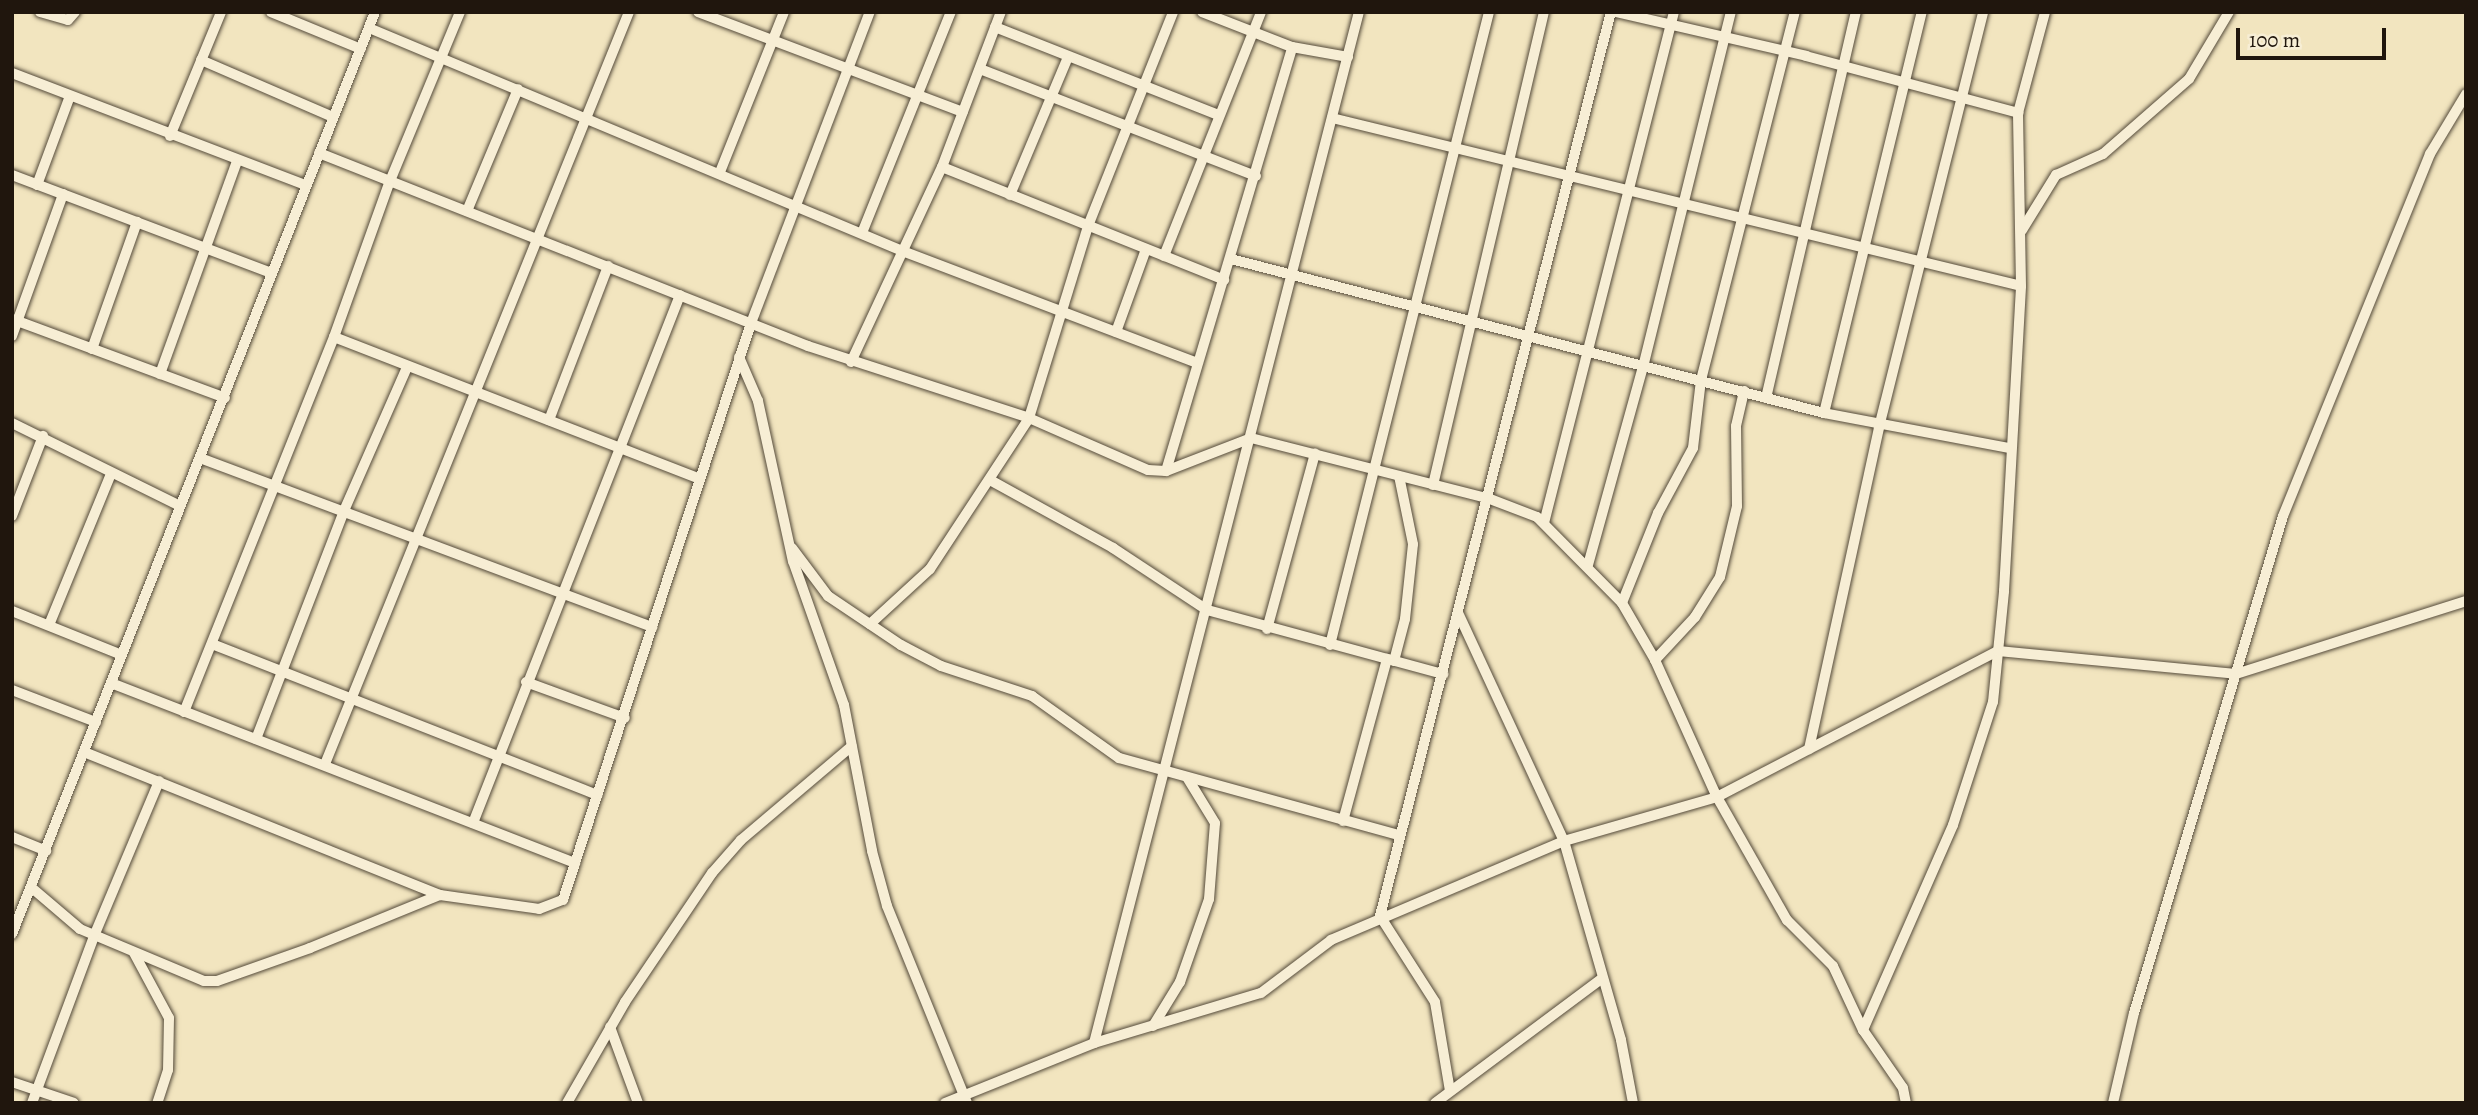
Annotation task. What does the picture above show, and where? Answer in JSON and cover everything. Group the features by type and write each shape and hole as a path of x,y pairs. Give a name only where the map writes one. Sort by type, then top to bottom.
{"street":[{"path":"40,12 68,20 75,12"},
{"path":"170,135 221,12"},
{"path":"271,12 361,49"},
{"path":"12,934 375,12"},
{"path":"184,712 334,337 390,181 460,12"},
{"path":"325,764 414,540 478,393 535,237 589,117 629,12"},
{"path":"720,172 784,12"},
{"path":"85,752 440,895 539,909 563,900 625,718 698,478 739,357 870,12"},
{"path":"862,233 951,12"},
{"path":"851,362 905,252 942,167 1001,12"},
{"path":"870,624 923,578 1029,418 1088,226 1173,12"},
{"path":"1202,12 1292,47 1348,57"},
{"path":"1164,256 1216,114 1261,12"},
{"path":"1094,1043 1359,12"},
{"path":"1330,645 1489,12"},
{"path":"1433,485 1473,319 1506,159 1544,12"},
{"path":"1450,1091 1435,1002 1380,916 1399,835 1490,499 1570,173 1613,12 2018,113"},
{"path":"1544,523 1590,349 1626,190 1674,12"},
{"path":"1588,565 1685,205 1731,12"},
{"path":"1622,603 1658,513 1693,448 1701,380 1795,12"},
{"path":"1766,398 1856,12"},
{"path":"1824,413 1862,248 1922,12"},
{"path":"1809,749 1879,427 1983,12"},
{"path":"1863,1030 1953,825 1993,702 2021,286 2018,113 2045,12"},
{"path":"2020,235 2056,175 2103,153 2189,79 2229,12"},
{"path":"702,13 963,112"},
{"path":"995,27 1216,114"},
{"path":"369,28 442,60 589,117 905,252 1197,362"},
{"path":"1166,471 1197,362 1256,176 1292,47"},
{"path":"1010,195 1068,57"},
{"path":"201,60 334,117"},
{"path":"980,69 1256,176"},
{"path":"12,73 237,161 306,185"},
{"path":"467,211 518,89"},
{"path":"2113,1103 2134,1013 2283,516 2430,154 2466,94"},
{"path":"37,185 70,96"},
{"path":"1332,118 1570,173 1685,205 2021,286"},
{"path":"319,153 851,362 1029,418 1138,467 1166,471 1251,438 1490,499 1544,523 1588,565 1622,603 1655,660 1717,797 1787,920 1833,967 1863,1030 1903,1088 1906,1103"},
{"path":"160,374 237,161"},
{"path":"942,167 1224,280"},
{"path":"12,175 272,273"},
{"path":"12,336 15,321 63,194"},
{"path":"92,349 137,222"},
{"path":"1116,332 1146,249"},
{"path":"1231,259 1530,333 1879,427 2009,449"},
{"path":"549,421 608,266"},
{"path":"473,823 559,595 680,295"},
{"path":"15,321 225,398"},
{"path":"334,337 698,478"},
{"path":"739,357 758,401 789,544 841,696 887,906 965,1098"},
{"path":"256,739 343,513 407,367"},
{"path":"1655,660 1701,608 1720,576 1737,506 1736,426 1744,391"},
{"path":"12,423 180,506"},
{"path":"12,516 43,436"},
{"path":"1267,629 1315,453"},
{"path":"200,458 559,595 653,627"},
{"path":"49,625 111,474"},
{"path":"1343,821 1406,609 1413,544 1399,476"},
{"path":"990,480 1113,548 1207,610 1267,629 1443,674"},
{"path":"789,544 828,596 870,624 941,666 1032,696 1119,758 1399,835"},
{"path":"945,1103 965,1098 1094,1043 1261,992 1331,940 1380,916 1564,841 1717,797 1998,651 2236,674 2466,601"},
{"path":"12,611 122,655"},
{"path":"1459,615 1564,841 1603,978 1633,1103"},
{"path":"212,644 598,795"},
{"path":"111,682 575,863"},
{"path":"526,682 625,718"},
{"path":"12,690 96,722"},
{"path":"566,1103 610,1027 712,873 741,840 852,746"},
{"path":"1153,1026 1180,982 1209,899 1215,823 1188,779"},
{"path":"32,1103 94,936 159,781"},
{"path":"12,837 46,851"},
{"path":"32,888 61,916 94,936 187,976 218,981 440,895"},
{"path":"134,953 169,1018 168,1070 157,1103"},
{"path":"1435,1103 1603,978"},
{"path":"610,1027 638,1103"},
{"path":"12,1082 74,1103"}]}
